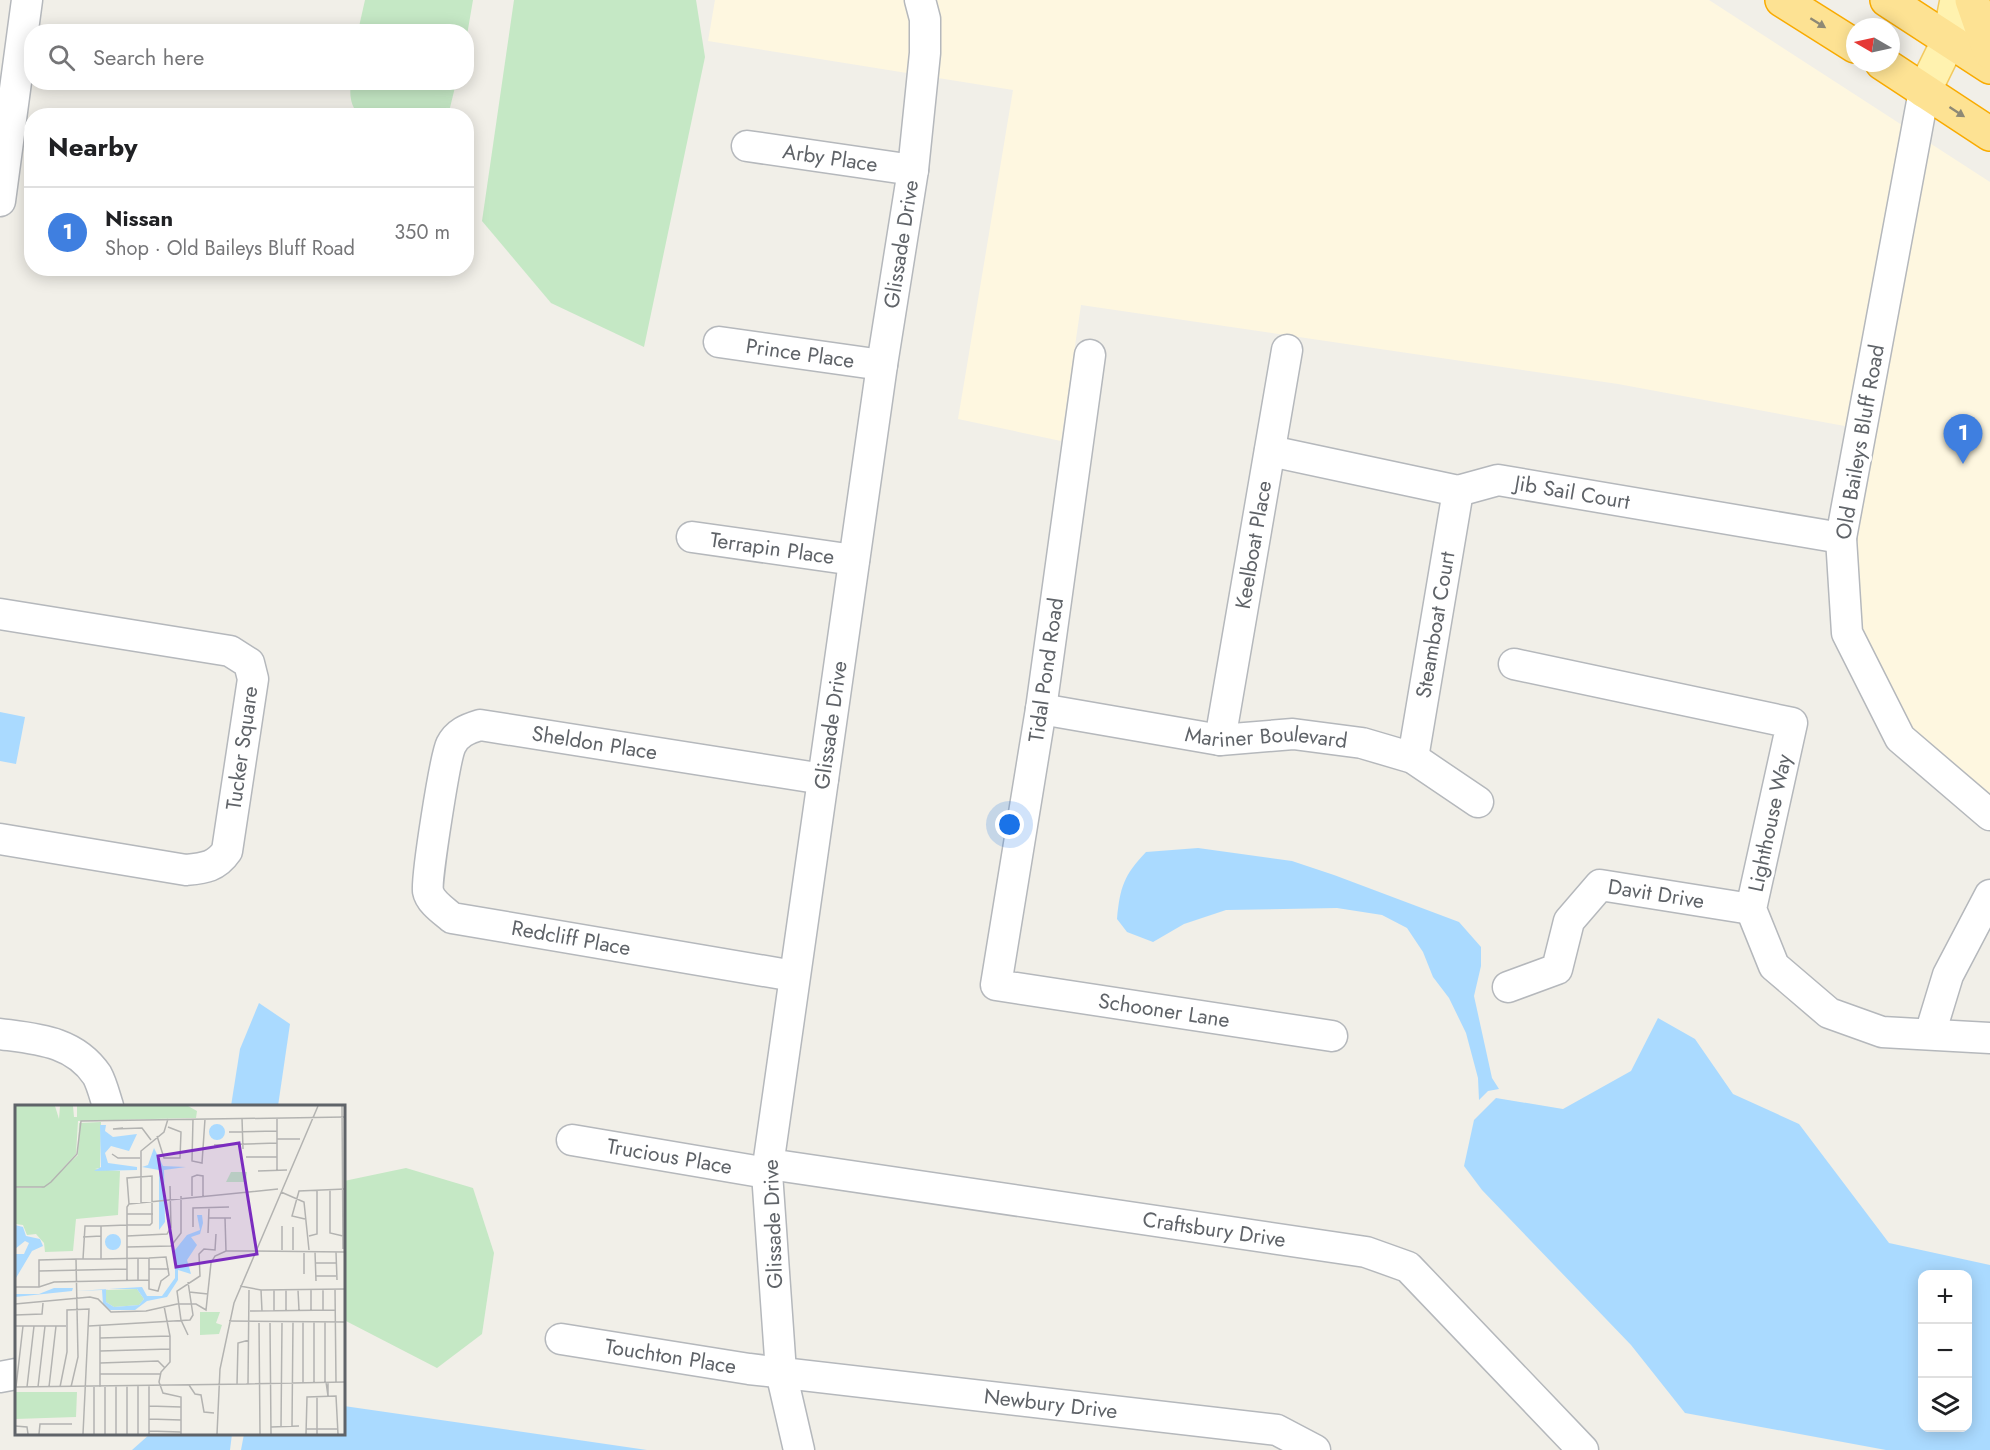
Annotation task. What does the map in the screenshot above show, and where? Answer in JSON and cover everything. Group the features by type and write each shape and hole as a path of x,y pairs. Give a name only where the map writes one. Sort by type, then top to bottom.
{"highway":[{"path":"1782,0 1846,40"},
{"path":"1887,0 1933,21 1990,67"},
{"path":"1972,0 1990,52"},
{"path":"1896,72 1990,134"}],"main road":[{"path":"1924,90 1933,21 1957,0"}],"street":[{"path":"0,201 27,0"},
{"name":"Glissade Drive","path":"799,1450 781,1371 768,1168 882,365 913,170 925,53 925,19 920,0"},
{"name":"Old Baileys Bluff Road","path":"1924,90 1840,538 1846,633 1900,738 1990,815"},
{"name":"Arby Place","path":"747,146 913,170"},
{"name":"Prince Place","path":"719,342 882,365"},
{"name":"Keelboat Place","path":"1220,740 1287,350"},
{"name":"Tidal Pond Road","path":"996,985 1041,709 1090,355"},
{"name":"Jib Sail Court","path":"1270,451 1458,491 1498,480 1840,538"},
{"name":"Steamboat Court","path":"1413,758 1458,491"},
{"name":"Terrapin Place","path":"692,537 854,560"},
{"name":"Tucker Square","path":"0,614 230,651 249,663 253,679 227,851 219,863 205,868 186,870 0,839"},
{"name":"Lighthouse Way","path":"1514,663 1792,723 1751,909 1774,966 1829,1013 1882,1032 1990,1038"},
{"name":"Mariner Boulevard","path":"1041,709 1220,740 1293,734 1362,743 1413,758 1478,802"},
{"name":"Sheldon Place","path":"436,822 450,746 462,731 480,725 823,779"},
{"name":"Redcliff Place","path":"436,822 428,891 437,905 452,918 794,976"},
{"name":"Davit Drive","path":"1508,987 1557,969 1569,921 1600,885 1751,909"},
{"path":"1930,1034 1948,975 1990,895"},
{"name":"Schooner Lane","path":"996,985 1332,1036"},
{"path":"0,1034 54,1041 77,1055 97,1076 107,1105"},
{"name":"Trucious Place","path":"572,1140 768,1168"},
{"name":"Craftsbury Drive","path":"768,1168 1366,1252 1408,1267 1583,1450"},
{"name":"Touchton Place","path":"561,1339 749,1369 781,1371"},
{"name":"Newbury Drive","path":"781,1371 1277,1430 1315,1450"},
{"path":"0,1377 15,1374"}],"shaded area":[{"path":"715,0 1709,0 1990,182 1990,818 1899,723 1841,571 1861,429 1618,384 1081,305 1061,441 958,419 1013,90 708,41"}],"green space":[{"path":"365,0 473,0 469,24 360,24"},
{"path":"514,0 696,0 705,57 644,347 551,303 482,221"},
{"path":"350,90 454,90 450,108 354,108"},
{"path":"406,1168 473,1188 494,1253 482,1334 437,1368 345,1321 345,1181"}],"water":[{"path":"0,712 25,717 16,764 0,761"},
{"path":"1198,848 1292,861 1459,922 1481,947 1481,966 1474,996 1492,1078 1499,1089 1488,1091 1479,1100 1478,1078 1466,1033 1449,998 1433,977 1423,952 1407,928 1382,915 1337,908 1226,910 1184,924 1153,942 1127,932 1117,919 1120,898 1124,882 1139,860 1146,852"},
{"path":"259,1003 290,1024 278,1105 231,1105 240,1049"},
{"path":"1658,1018 1695,1039 1733,1094 1799,1124 1889,1243 1990,1265 1990,1450 1886,1450 1685,1413 1631,1345 1482,1190 1464,1166 1474,1120 1496,1098 1563,1109 1631,1071"},
{"path":"345,1406 647,1450 241,1450 244,1435 345,1435"},
{"path":"149,1435 232,1435 230,1450 132,1450"}],"place":[{"name":"Nissan","path":"1963,464"}]}
